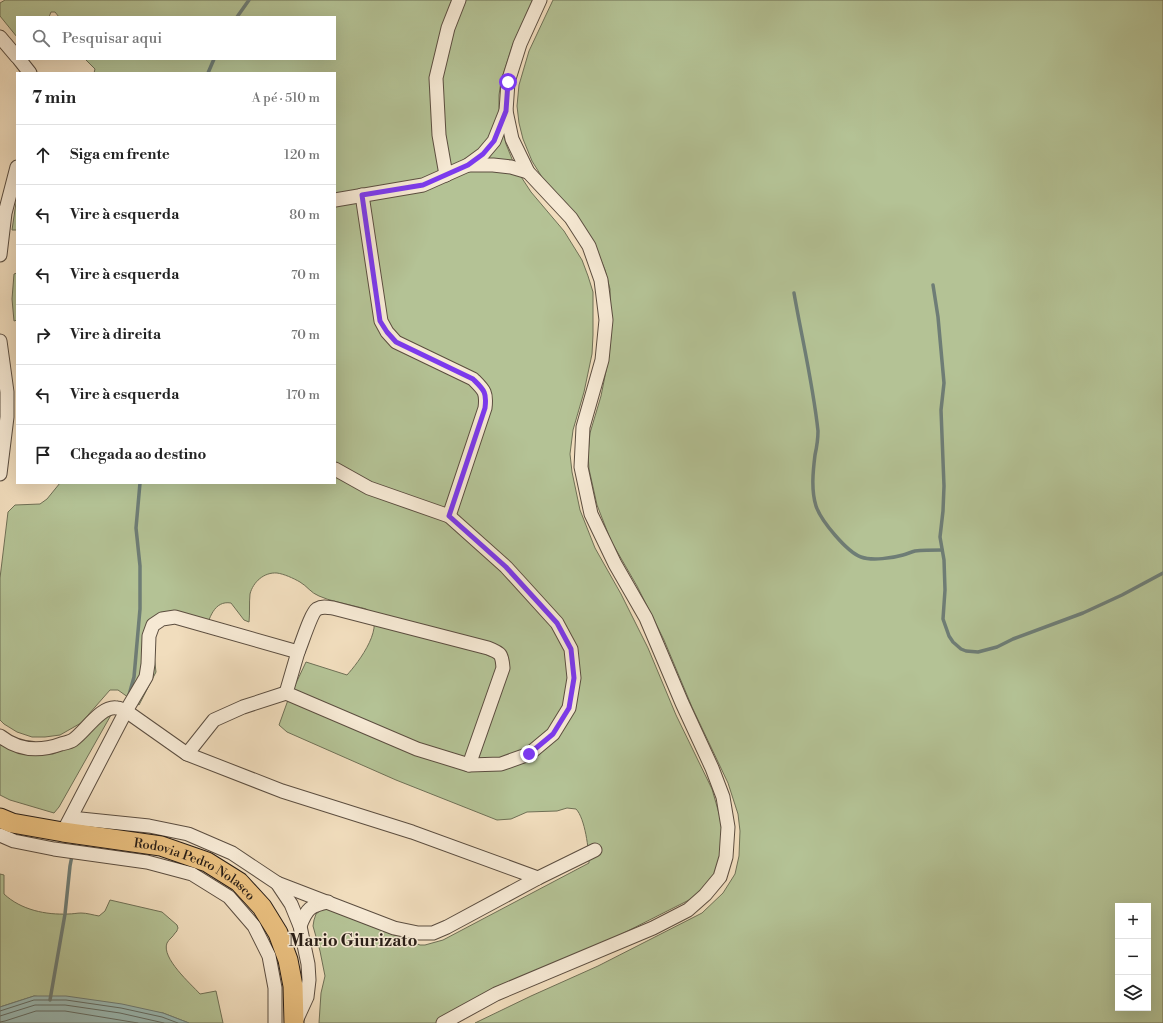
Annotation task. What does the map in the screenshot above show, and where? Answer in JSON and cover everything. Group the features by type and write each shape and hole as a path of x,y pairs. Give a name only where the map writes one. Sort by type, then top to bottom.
{"highway":[{"name":"Rodovia Pedro Nolasco","path":"0,818 12,823 67,825 161,846 207,862 239,882 262,907 278,933 288,960 293,986 295,1023"}],"street":[{"path":"446,175 439,134 436,78 448,28 459,0"},
{"path":"442,1023 496,994 653,928 688,910 705,895 720,878 726,858 728,827 723,797 712,768 682,703 646,618 615,564 591,514 581,467 583,427 602,360 606,320 601,280 589,246 571,218 528,172 512,139 506,111 508,82 520,44 540,0"},
{"path":"0,37 16,56"},
{"path":"20,60 29,72"},
{"path":"336,200 423,185 468,165 483,154 494,141 506,111"},
{"path":"468,165 511,167 528,172"},
{"path":"0,255 5,213 16,171"},
{"path":"362,195 380,321 396,342 473,379 483,389 486,398 485,408 449,516"},
{"path":"0,341 7,392 7,417 0,474"},
{"path":"187,754 214,720 243,706 286,693 417,749 469,765 501,764 529,754 553,734 569,708 574,678 571,649 557,623 506,567 449,516 369,488 336,470"},
{"path":"286,693 298,652 312,616 316,609 324,607 488,648 498,652 502,657 503,668 469,765"},
{"path":"298,652 175,618 162,619 153,625 149,636 146,677 126,711 67,825 149,826 188,834 232,853 278,883 394,928 418,933 433,933 447,927 538,878 595,850"},
{"path":"0,736 8,742 30,749 50,748 73,740 104,711 112,708 118,708 126,711 187,754 282,791 412,832 538,878"},
{"path":"0,835 14,841 54,849 147,862 192,874 229,897 254,926 269,956 275,988 275,1023"},
{"path":"278,883 291,904 300,926 308,964 309,980 307,997 295,1023"},
{"path":"300,926 304,914 313,905 328,902"}],"green space":[{"path":"5,0 533,0 513,44 501,81 499,107 502,126 506,144 516,169 531,192 564,231 582,260 593,292 592,354 584,392 573,430 570,454 572,472 580,510 595,548 621,594 648,648 676,715 712,789 720,817 722,832 719,868 709,883 693,898 440,1023 319,1023 321,993 325,976 313,926 316,914 324,908 420,945 443,940 589,863 584,827 582,819 576,809 567,808 557,811 527,812 511,819 497,820 396,780 287,732 279,725 288,700 306,662 347,675 364,653 373,633 374,624 372,615 366,609 323,598 286,575 277,573 264,576 256,582 251,590 249,622 244,620 231,603 220,604 216,607 205,632 170,612 164,612 159,616 153,647 156,672 139,705 118,690 110,690 81,723 60,735 45,737 32,737 17,732 0,720 0,578 8,512 15,505 40,504 47,499 59,484 336,484 336,72 94,72 95,69 86,60 336,60 336,16 58,16 55,12 51,12 49,16 16,16 16,36 0,16 0,3"},
{"path":"553,0 1163,0 1163,1023 475,1023 598,966 702,913 723,893 735,874 739,856 740,831 738,814 728,783 692,707 664,640 637,586 611,541 597,505 589,469 588,454 590,433 601,396 609,356 611,335 610,289 605,270 598,253 545,182 532,161 523,139 519,123 517,106 519,85 529,51"},
{"path":"16,203 16,230 12,230"},
{"path":"16,273 16,320 14,321 12,299 14,274"},
{"path":"111,715 59,807 54,813 10,800 0,795 0,739 34,754 53,754 69,747 103,718"},
{"path":"0,874 4,875 4,894 26,908 51,914 83,913 99,916 105,911 110,900 162,912 177,925 178,928 167,943 166,949 168,956 172,963 200,994 216,991 223,1023 189,1023 163,1013 34,996 0,1007"}],"water":[{"path":"34,996 66,996 122,1004 163,1013 189,1023 0,1023 0,1007"}],"waterway":[{"path":"238,16 249,0"},
{"path":"208,72 214,60"},
{"path":"933,285 938,317 944,383 941,410 944,486 940,537 944,560 945,590 943,619 949,636 953,642 961,649 966,651 978,652 997,647 1013,639 1083,613 1122,595 1163,573"},
{"path":"794,293 818,431 814,461 813,494 816,506 823,520 842,543 861,557 882,559 915,551 942,550"},
{"path":"129,695 134,677 140,609 140,566 136,528 140,484"},
{"path":"50,1000 65,914 70,866 75,840"}],"district":[{"name":"Mario Giurizato","path":"353,940"}],"route":[{"path":"508,82 506,111 494,141 483,154 468,165 423,185 362,195 380,321 396,342 473,379 483,389 486,398 485,408 449,516 506,567 557,623 571,649 574,678 569,708 553,734 529,754"}]}
